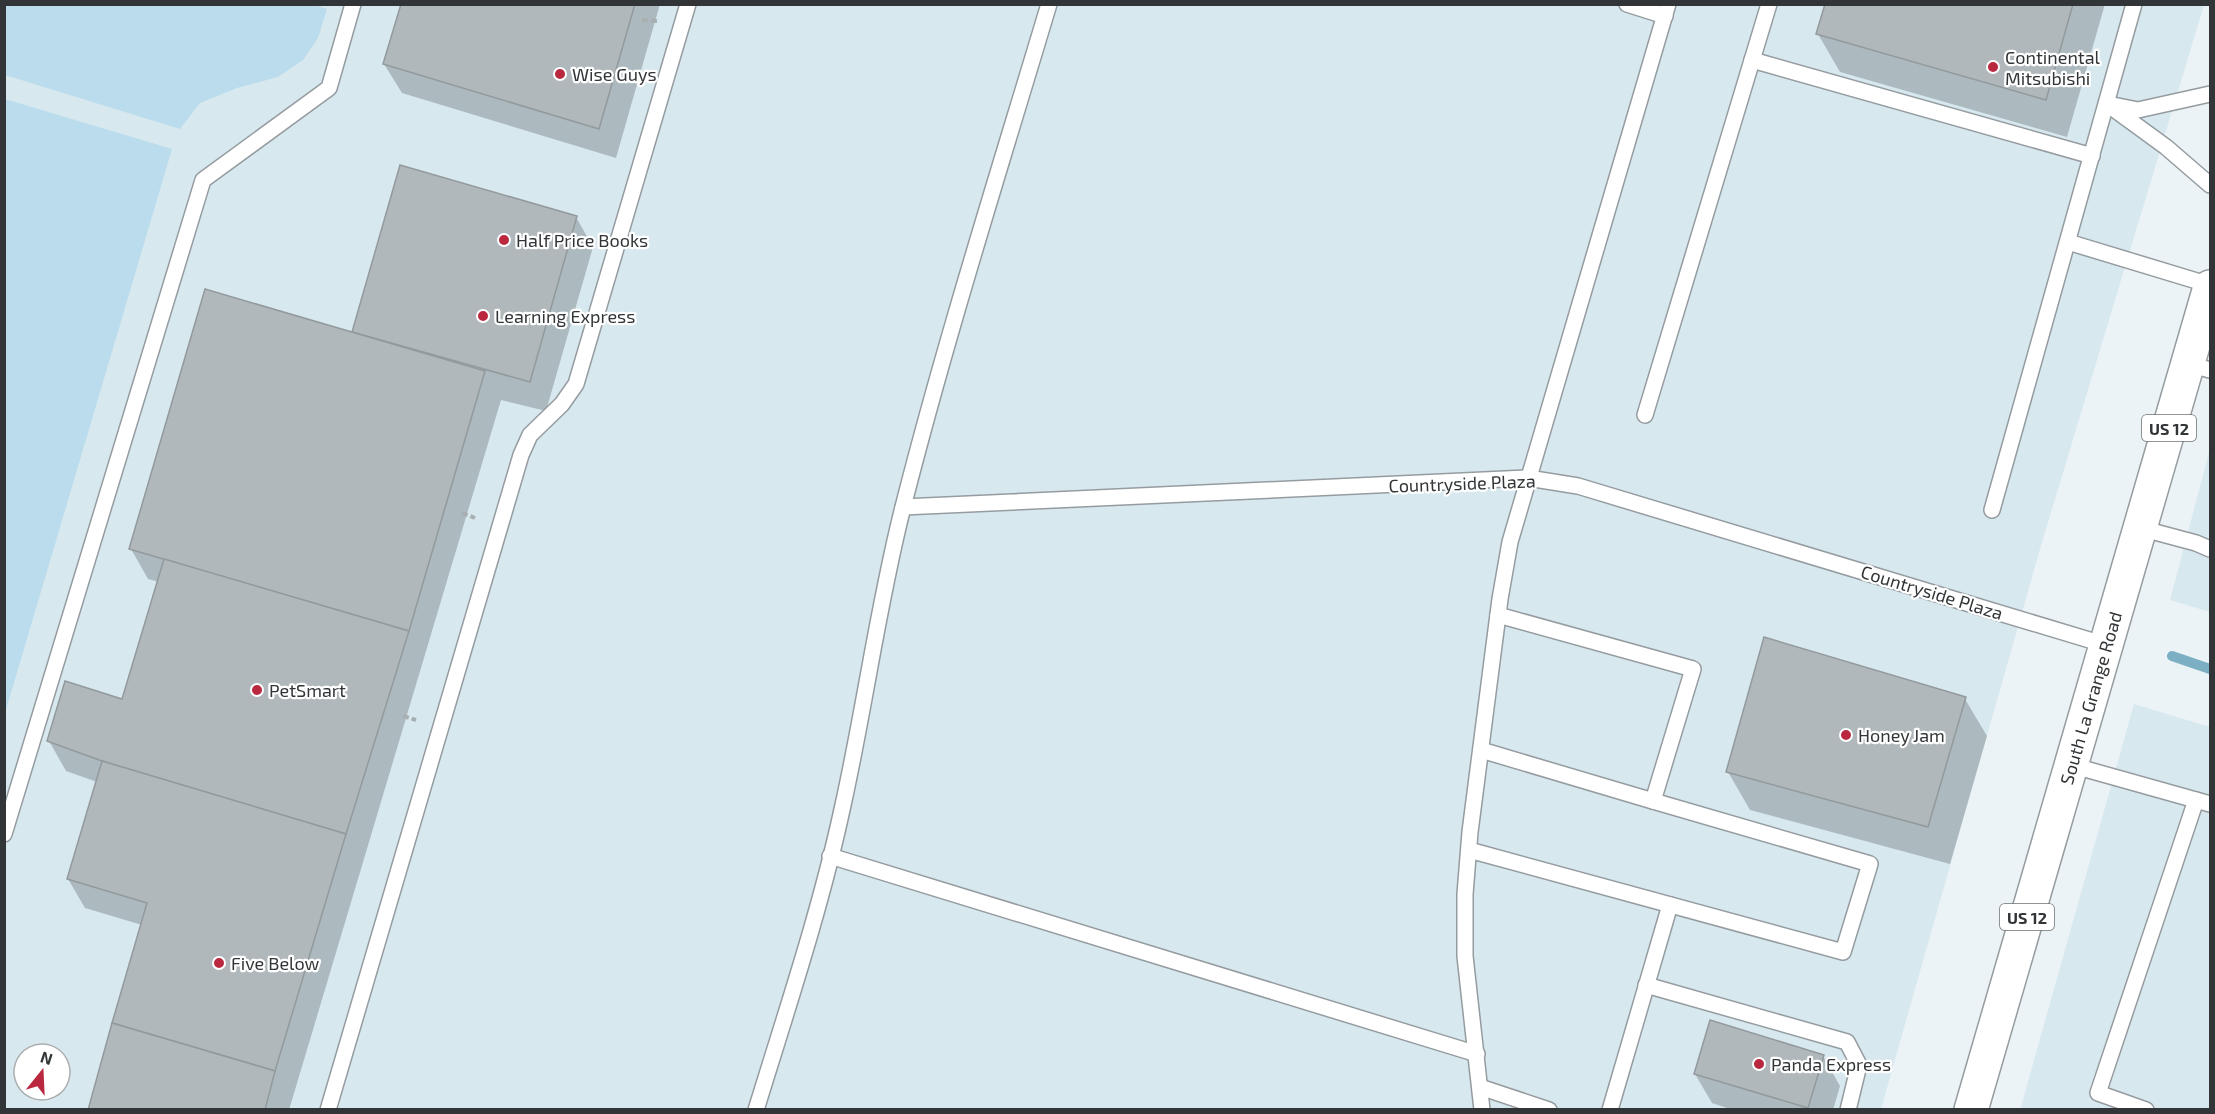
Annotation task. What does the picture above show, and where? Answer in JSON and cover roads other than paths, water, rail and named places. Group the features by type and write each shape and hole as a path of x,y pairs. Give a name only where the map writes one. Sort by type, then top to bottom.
{"main road":[{"name":"South La Grange Road","path":"1971,1110 2140,528 2199,367 2211,286"}],"lane":[{"path":"4,834 204,180 329,88 353,4"},
{"path":"328,1110 520,455 530,435 562,404 576,384 688,4"},
{"path":"756,1110 831,856 843,805 880,605 934,387 1049,4"},
{"path":"1482,1110 1465,956 1465,894 1498,615 1510,542 1666,10 1627,4"},
{"path":"1645,415 1769,4"},
{"path":"1992,510 2134,4"},
{"path":"1752,60 2092,156"},
{"path":"2107,104 2138,110 2211,94"},
{"path":"2107,104 2166,147 2211,185"},
{"path":"2068,242 2211,286"},
{"name":"Countryside Plaza","path":"903,507 1528,478 1578,486 2106,645"},
{"path":"2140,528 2211,549"},
{"path":"1498,615 1693,669 1653,801"},
{"path":"1469,850 1843,952 1870,864 1481,750"},
{"path":"2071,765 2203,802 2098,1093 2146,1110"},
{"path":"831,856 1477,1054"},
{"path":"1610,1110 1670,904"},
{"path":"1646,985 1847,1042 1859,1065 1848,1110"},
{"path":"1480,1088 1549,1110"}],"waterway":[{"path":"2172,656 2210,669"}],"place":[{"name":"Continental Mitsubishi","path":"1993,67"},
{"name":"Wise Guys","path":"560,74"},
{"name":"Half Price Books","path":"504,240"},
{"name":"Learning Express","path":"483,316"},
{"name":"PetSmart","path":"257,690"},
{"name":"Honey Jam","path":"1846,735"},
{"name":"Five Below","path":"219,963"},
{"name":"Panda Express","path":"1759,1064"}]}
